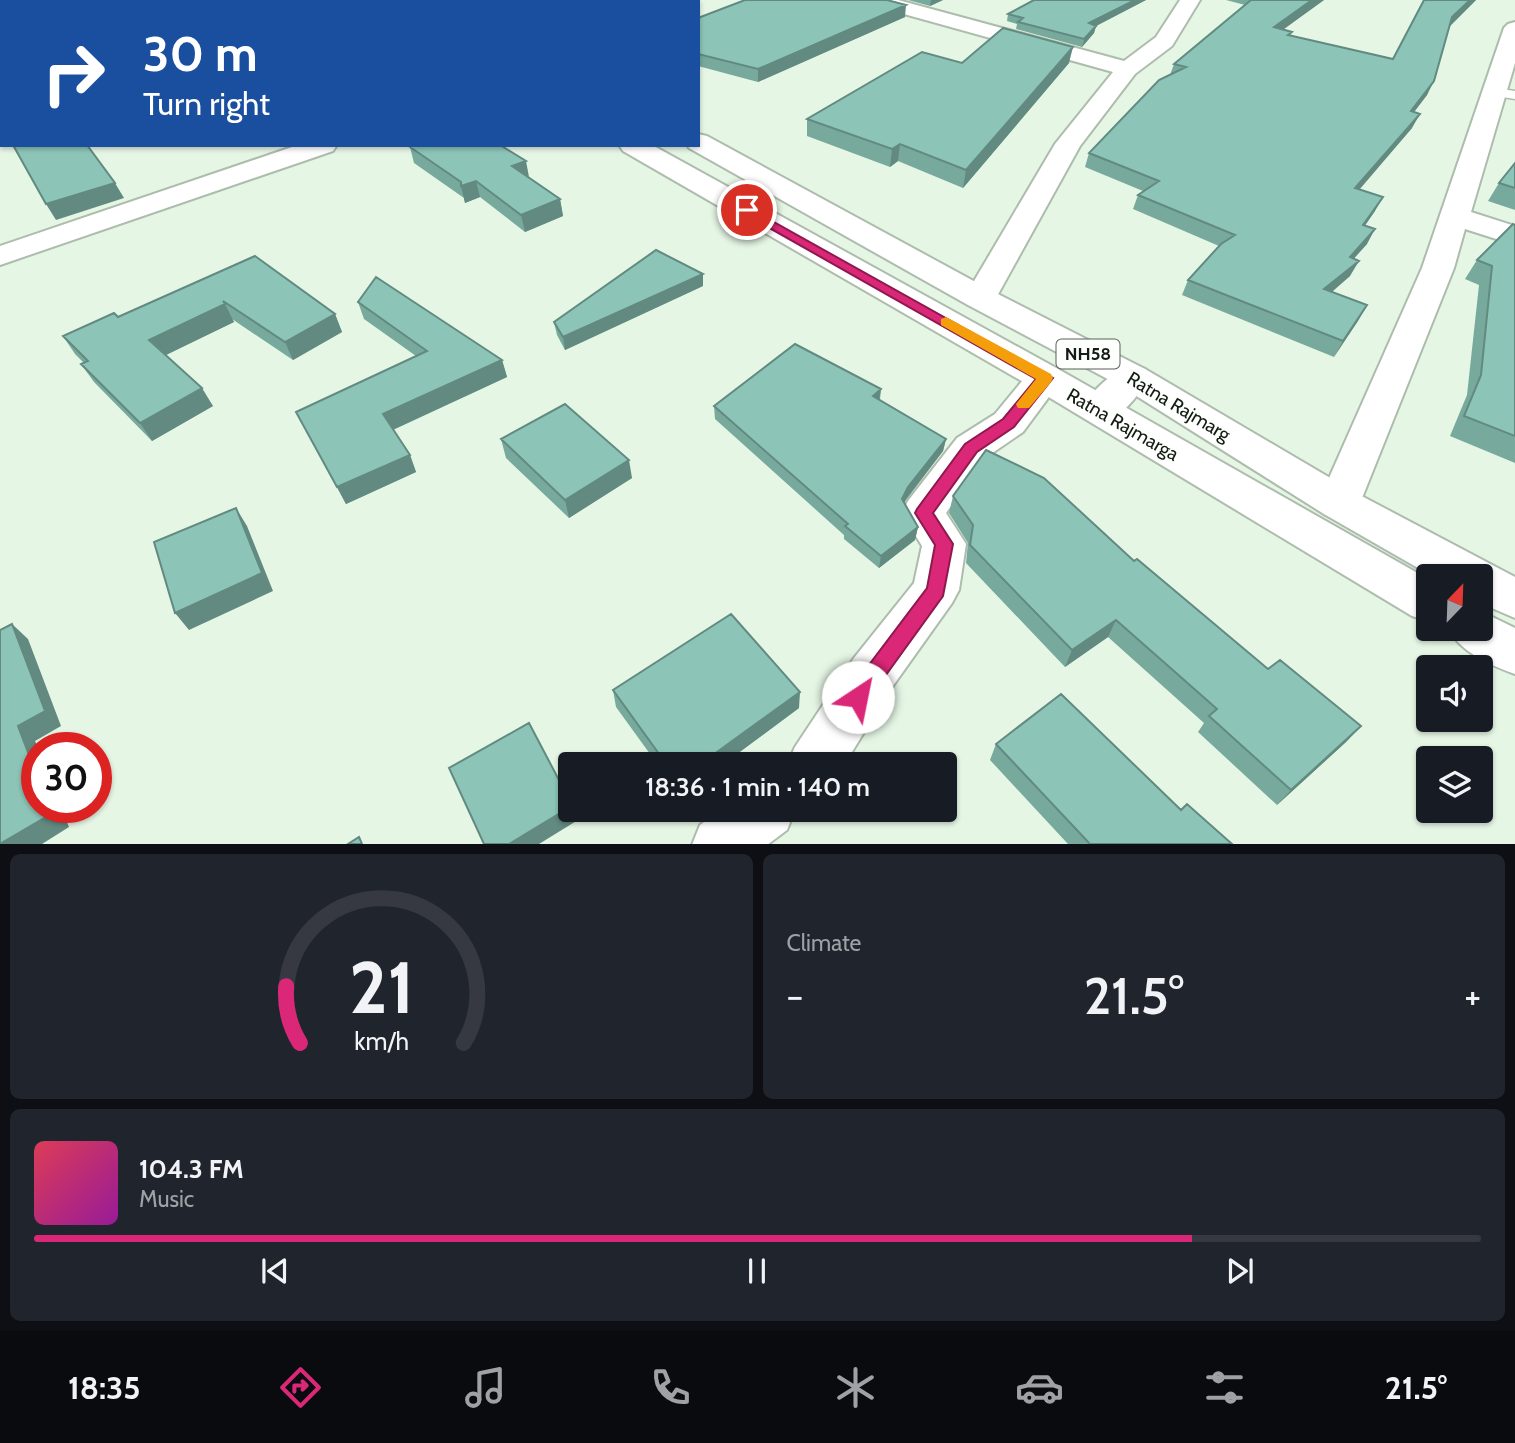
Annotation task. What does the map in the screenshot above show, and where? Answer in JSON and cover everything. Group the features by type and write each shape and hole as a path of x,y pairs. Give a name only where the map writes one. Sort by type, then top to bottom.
{"street":[{"path":"875,0 1081,54 1127,69"},
{"path":"980,298 1068,144 1127,69 1164,41 1190,0"},
{"path":"1339,503 1438,268 1454,216 1505,94 1515,28"},
{"name":"Ratna Rajmarg","path":"700,143 980,298 1132,377 1339,503 1450,564"},
{"path":"0,256 318,147"},
{"name":"Ratna Rajmarga","path":"636,147 1045,378 1416,595"},
{"path":"1454,216 1515,236"},
{"path":"1099,410 1132,377"},
{"path":"822,752 872,674 936,590 944,544 923,513 971,448 1009,423 1045,378"},
{"path":"1493,587 1515,599"},
{"path":"1493,640 1515,653"},
{"path":"721,844 751,822"}],"building":[{"path":"745,0 887,0 906,5 758,69 700,54 700,17"},
{"path":"1034,0 1135,0 1089,23 1096,26 1084,39 1018,22 1023,18 1008,14"},
{"path":"1251,0 1312,0 1274,27 1292,32 1288,35 1393,59 1424,0 1470,0 1452,17 1434,81 1411,111 1420,114 1355,188 1383,197 1363,225 1375,229 1350,257 1359,261 1324,289 1367,305 1343,341 1188,280 1221,244 1235,235 1138,195 1159,181 1089,153 1159,80 1186,67 1174,64"},
{"path":"1003,28 1073,47 966,170 900,144 892,149 807,119 922,52 962,63"},
{"path":"14,147 88,147 115,183 46,204"},
{"path":"410,147 503,147 526,161 512,166 560,199 521,215 476,181 461,186 461,182"},
{"path":"1515,163 1515,188 1499,183"},
{"path":"1513,224 1515,436 1464,416 1481,375 1492,266 1477,260"},
{"path":"656,250 703,274 563,337 554,322"},
{"path":"255,256 335,314 285,342 223,301 225,304 149,340 202,388 140,423 81,364 88,361 63,336 114,313 118,317"},
{"path":"376,277 502,360 383,414 410,455 337,487 296,412 427,351 358,302"},
{"path":"795,344 881,389 873,396 946,439 908,487 902,499 918,527 881,556 714,406"},
{"path":"565,404 629,460 565,500 501,439"},
{"path":"986,450 1044,478 1134,561 1137,559 1268,669 1280,660 1361,726 1291,790 1209,716 1217,709 1116,620 1072,650 970,545 973,525 953,496"},
{"path":"236,508 262,573 175,613 154,542"},
{"path":"731,614 800,692 717,752 658,752 613,690"},
{"path":"12,624 45,711 18,726 21,734 21,823 36,823 0,844 0,630"},
{"path":"1061,694 1181,810 1187,804 1232,844 1090,844 996,744"},
{"path":"529,723 558,778 558,814 509,844 484,844 449,768"},
{"path":"359,837 362,844 348,844"}],"slow traffic":[{"path":"946,322 1045,378 1024,404"}],"route":[{"path":"747,210 1045,378 1009,423 971,448 923,513 944,544 936,590 872,674 858,697"}]}
